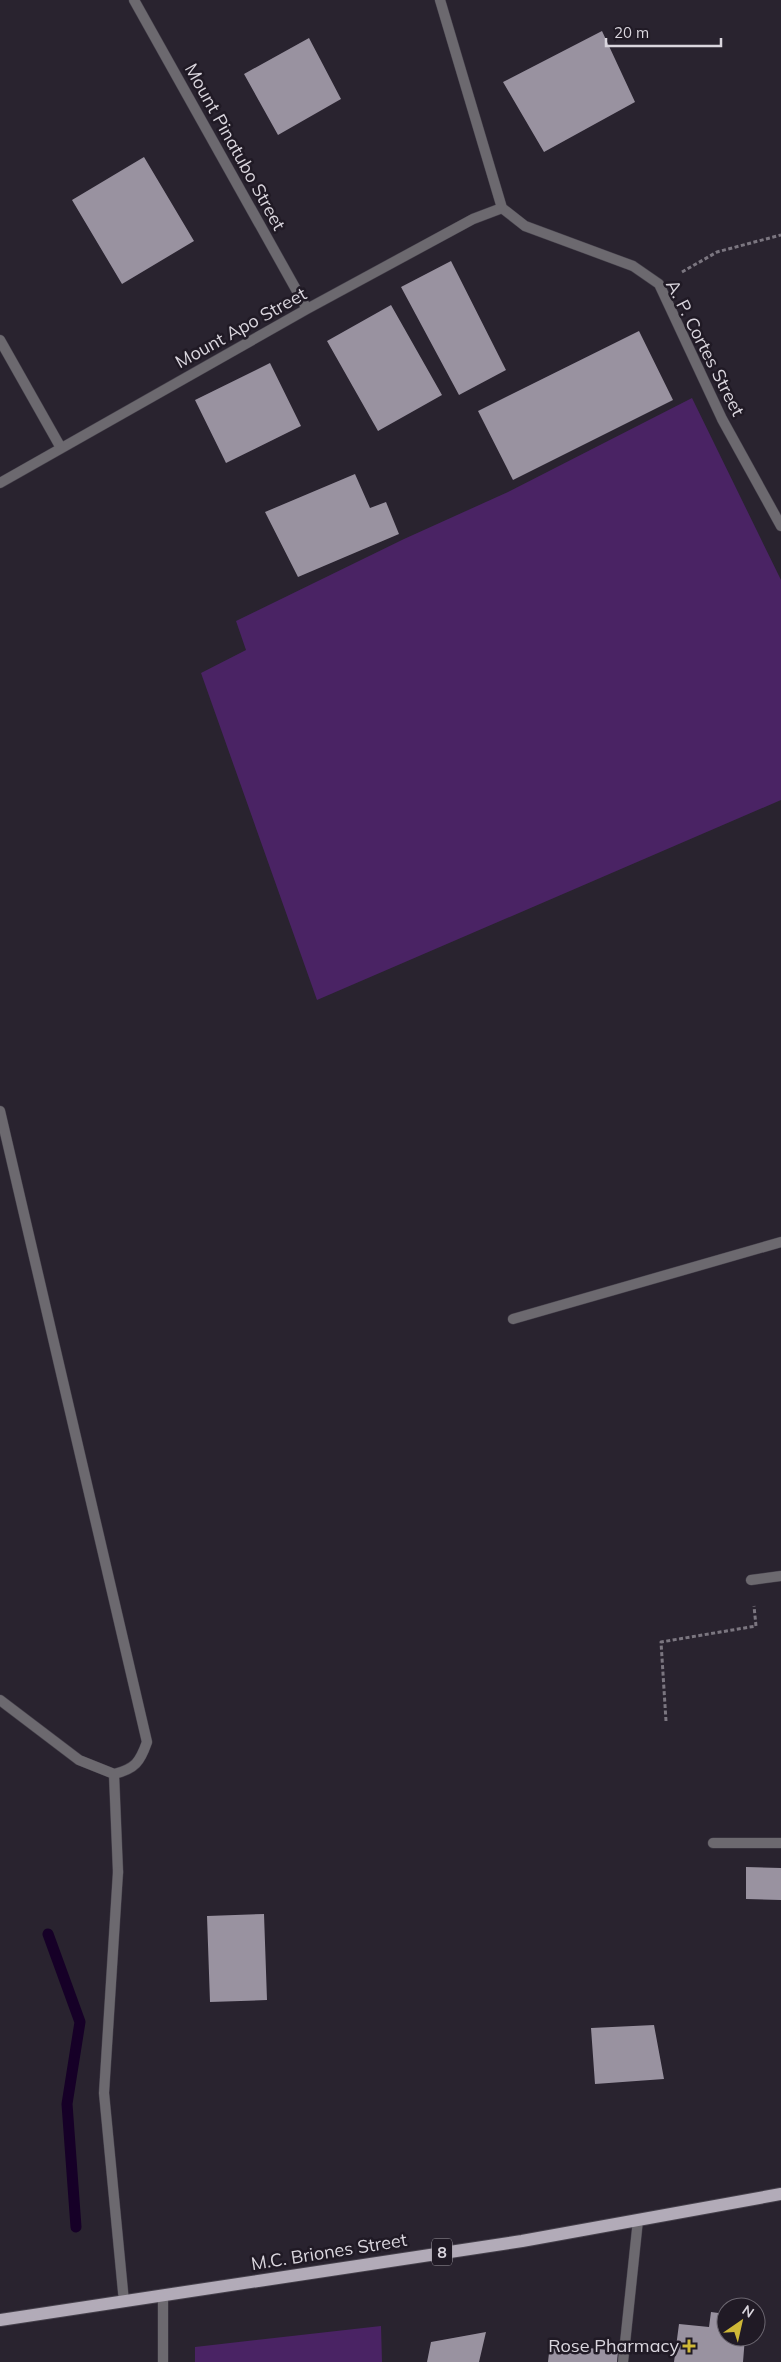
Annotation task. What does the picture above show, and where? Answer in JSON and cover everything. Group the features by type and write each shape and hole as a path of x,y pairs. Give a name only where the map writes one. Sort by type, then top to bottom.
{"main road":[{"name":"M.C. Briones Street","path":"0,2320 163,2297 522,2241 781,2194"}],"street":[{"name":"Mount Pinatubo Street","path":"134,0 307,309"},
{"path":"440,0 502,208"},
{"name":"Mount Apo Street","path":"0,483 307,309 473,219 502,208"},
{"name":"A. P. Cortes Street","path":"502,208 525,226 633,266 659,284 722,419 781,526"},
{"path":"0,340 61,448"},
{"path":"0,1111 148,1742 142,1757 129,1771 114,1774 79,1760 0,1700"},
{"path":"513,1319 781,1242"},
{"path":"751,1580 781,1576"},
{"path":"114,1774 118,1872 104,2093 124,2302"},
{"path":"712,1843 781,1843"},
{"path":"623,2362 638,2220"},
{"path":"163,2297 163,2362"}],"path":[{"path":"659,284 717,252 781,235"},
{"path":"666,1721 661,1642 756,1626 751,1580"}],"shaded area":[{"path":"692,398 781,580 781,800 317,1000 201,673 246,650 236,621 404,539 508,492"},
{"path":"381,2326 382,2362 195,2362 195,2347"}],"building":[{"path":"602,31 635,102 544,152 503,82"},
{"path":"309,38 341,99 278,135 244,74"},
{"path":"144,157 194,241 122,284 72,200"},
{"path":"451,261 506,370 459,395 401,287"},
{"path":"391,305 442,395 378,431 327,341"},
{"path":"639,331 673,400 513,480 478,411"},
{"path":"270,363 301,426 226,463 195,400"},
{"path":"355,474 370,508 386,502 399,534 298,577 265,512"},
{"path":"746,1867 781,1868 781,1900 746,1899"},
{"path":"264,1914 267,2000 210,2002 207,1916"},
{"path":"654,2025 664,2079 595,2084 591,2028"},
{"path":"711,2312 716,2313 716,2347 744,2347 743,2362 674,2362 679,2324 709,2327"},
{"path":"486,2332 479,2362 427,2362 431,2342"},
{"path":"550,2344 618,2351 617,2362 548,2362"}],"waterway":[{"path":"48,1934 80,2022 67,2104 76,2227"}],"place":[{"name":"Rose Pharmacy","path":"689,2346"}]}
